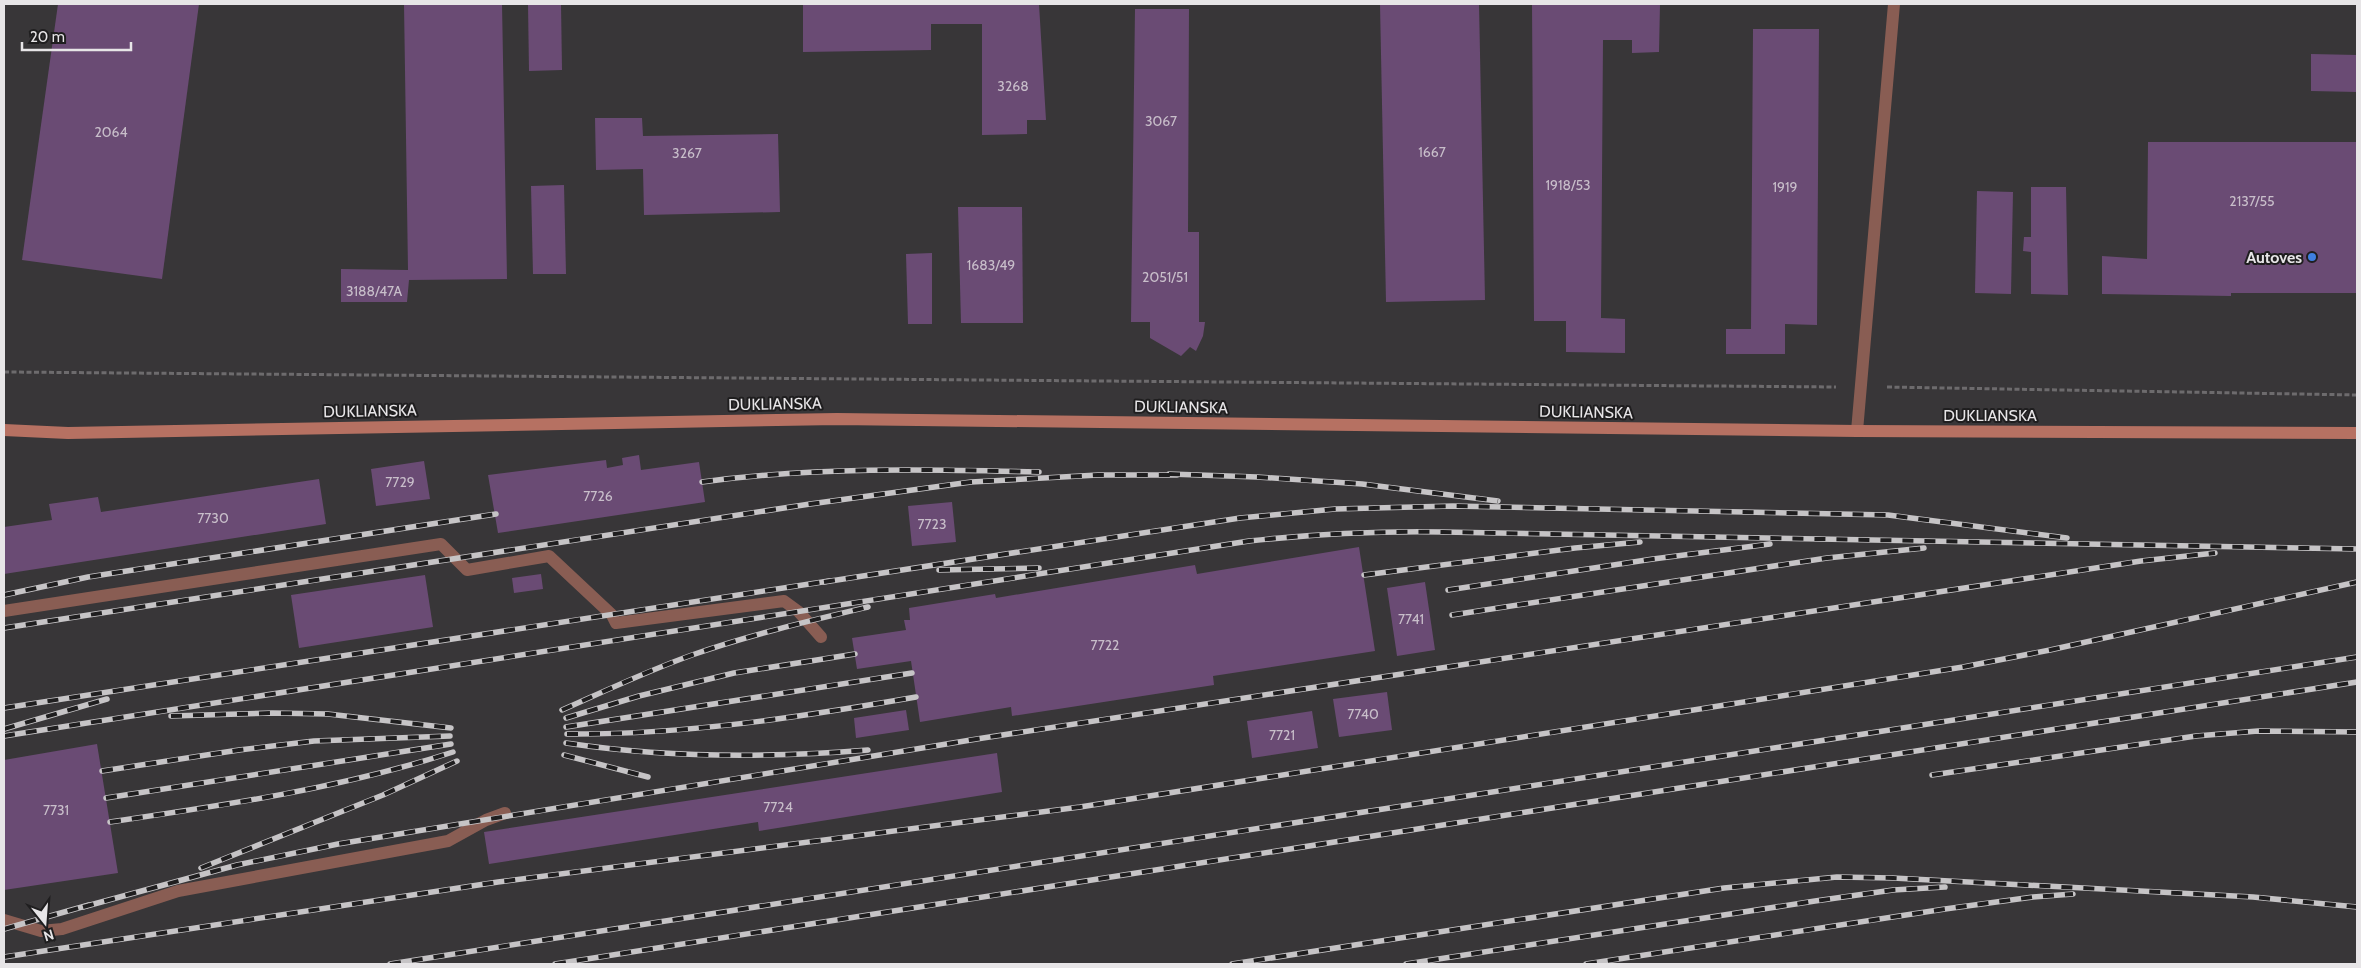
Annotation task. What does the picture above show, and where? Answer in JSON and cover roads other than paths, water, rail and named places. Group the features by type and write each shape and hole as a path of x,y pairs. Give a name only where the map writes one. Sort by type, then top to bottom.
{"street":[{"name":"DUKLIANSKA","path":"4,430 78,433 837,419 1857,431 2357,434"}],"lane":[{"path":"1857,431 1894,4"},
{"path":"4,610 441,544 467,570 549,556 612,615 616,623 784,600 799,612 821,637"},
{"path":"4,920 41,931 62,929 178,891 448,841 505,812"}],"railway":[{"path":"702,482 828,471 954,470 1039,472"},
{"path":"1169,474 1257,477 1362,484 1498,501"},
{"path":"4,628 810,504 971,482 1098,475 1177,475"},
{"path":"824,582 1240,518 1335,509 1453,506 1888,515 2067,538"},
{"path":"4,595 88,577 496,514"},
{"path":"4,736 1249,541 1298,536 1443,532 2357,549"},
{"path":"1364,575 1575,548 1640,542"},
{"path":"1448,590 1653,559 1770,544"},
{"path":"1452,615 1827,558 1924,548"},
{"path":"83,907 237,865 338,844 983,738 2141,561 2215,553"},
{"path":"939,570 1039,568"},
{"path":"4,708 829,581"},
{"path":"4,957 498,882 1080,807 1725,705 1963,667 2050,650 2357,582"},
{"path":"562,710 642,674 692,655 757,635 868,607"},
{"path":"566,718 639,696 734,673 855,654"},
{"path":"390,964 2357,657"},
{"path":"566,727 912,673"},
{"path":"555,964 2357,682"},
{"path":"567,734 611,734 699,728 786,718 916,697"},
{"path":"4,729 107,699"},
{"path":"171,716 272,713 328,714 451,728"},
{"path":"1932,775 2196,736 2258,731 2357,732"},
{"path":"102,771 239,750 314,741 450,736"},
{"path":"566,743 641,752 717,755 830,753 868,750"},
{"path":"106,798 451,744"},
{"path":"110,822 283,794 369,776 453,752"},
{"path":"564,755 648,777"},
{"path":"201,868 383,795 457,761"},
{"path":"1232,964 1724,888 1837,877 1893,878 2253,897 2357,907"},
{"path":"1406,964 1815,901 1893,890 1945,887"},
{"path":"1586,964 1945,909 2033,897 2073,894"},
{"path":"4,929 89,905"}],"place":[{"name":"Autoves","path":"2312,257"}]}
